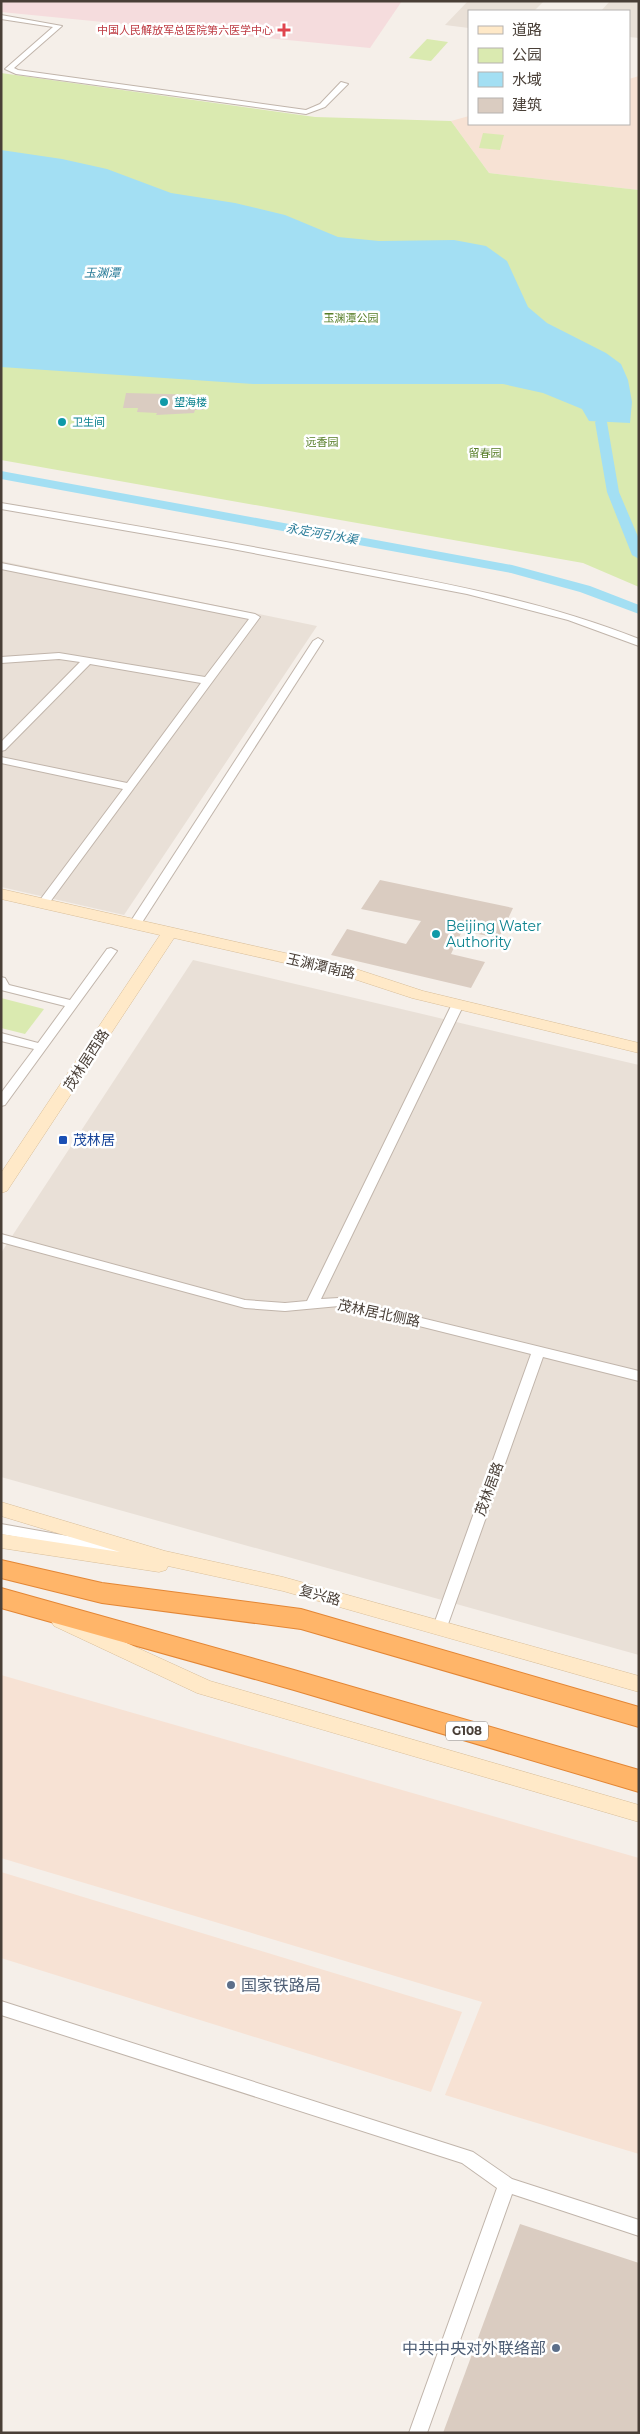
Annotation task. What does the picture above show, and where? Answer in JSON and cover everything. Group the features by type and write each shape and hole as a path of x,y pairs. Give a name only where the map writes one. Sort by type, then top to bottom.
{"highway":[{"name":"复兴路","path":"1,1569 102,1593 301,1619 639,1717"},
{"name":"G108","path":"1,1598 294,1680 639,1781"}],"street":[{"path":"1,17 59,26 10,69 16,72 306,112 314,112 344,84"},
{"path":"1,506 197,538 488,594 570,616 639,644"},
{"path":"1,566 255,617 43,904"},
{"path":"135,924 318,641"},
{"path":"1,660 59,656 209,681"},
{"path":"1,748 87,662"},
{"path":"1,760 130,787"},
{"name":"玉渊潭南路","path":"1,894 356,974 418,995 639,1048"},
{"name":"茂林居西路","path":"1,1187 170,932"},
{"path":"1,1102 111,951"},
{"path":"1,980 5,987 73,1004"},
{"path":"312,1304 458,1004"},
{"path":"1,1037 41,1047"},
{"name":"茂林居北侧路","path":"1,1238 245,1304 285,1307 340,1302 639,1376"},
{"name":"茂林居路","path":"440,1627 539,1351"},
{"name":"复兴路","path":"1,1509 165,1558 283,1584 639,1684"},
{"path":"1,1529 165,1558"},
{"path":"1,1542 283,1584"},
{"path":"26,1605 204,1687 639,1814"},
{"path":"1,2008 467,2157 507,2185 639,2228"},
{"path":"418,2433 507,2185"}],"shaded area":[{"name":"中国人民解放军总医院第六医学中心","path":"1,1 402,1 370,48 1,12"},
{"path":"468,1 544,1 535,10 468,10 468,28 445,25"},
{"path":"610,1 639,1 639,38 630,37 630,10 602,10"},
{"path":"639,76 639,190 489,173 451,121 468,116 468,125 630,125 630,79"},
{"path":"1,561 317,626 124,915 1,887"},
{"path":"193,960 639,1065 639,1655 1,1477 1,1253"},
{"path":"1,1675 639,1858 639,2154 445,2095 482,2002 1,1858"},
{"name":"国家铁路局","path":"1,1872 462,2012 431,2092 1,1958"}],"green space":[{"path":"427,39 448,42 431,61 409,58"},
{"name":"玉渊潭公园","path":"1,73 315,117 451,121 489,173 639,190 639,587 583,563 1,460"},
{"path":"483,133 504,135 500,150 479,148"},
{"path":"1,998 44,1009 25,1034 1,1028"}],"water":[{"name":"玉渊潭","path":"1,150 62,159 107,169 171,193 235,203 285,215 338,237 379,241 454,240 486,246 507,261 528,307 547,323 606,353 621,364 628,380 632,402 630,423 589,421 582,409 543,393 503,384 253,384 1,367"}],"building":[{"name":"望海楼","path":"126,393 205,395 203,410 195,410 194,413 156,415 157,413 137,412 138,408 123,408"},
{"name":"Beijing Water Authority","path":"380,880 513,908 499,938 462,931 451,954 485,962 471,988 331,955 347,929 406,944 421,921 361,909"},
{"name":"中共中央对外联络部","path":"520,2224 639,2263 639,2433 443,2433"}],"waterway":[{"path":"601,422 613,492 639,555"},
{"name":"永定河引水渠","path":"1,475 512,569 585,589 639,610"}],"place":[{"name":"中国人民解放军总医院第六医学中心","path":"284,30"},
{"name":"望海楼","path":"164,402"},
{"name":"卫生间","path":"62,422"},
{"name":"Beijing Water Authority","path":"436,934"},
{"name":"茂林居","path":"63,1140"},
{"name":"国家铁路局","path":"231,1985"},
{"name":"中共中央对外联络部","path":"556,2348"}],"park label":[{"name":"远香园","path":"322,442"},
{"name":"留春园","path":"485,453"}]}
